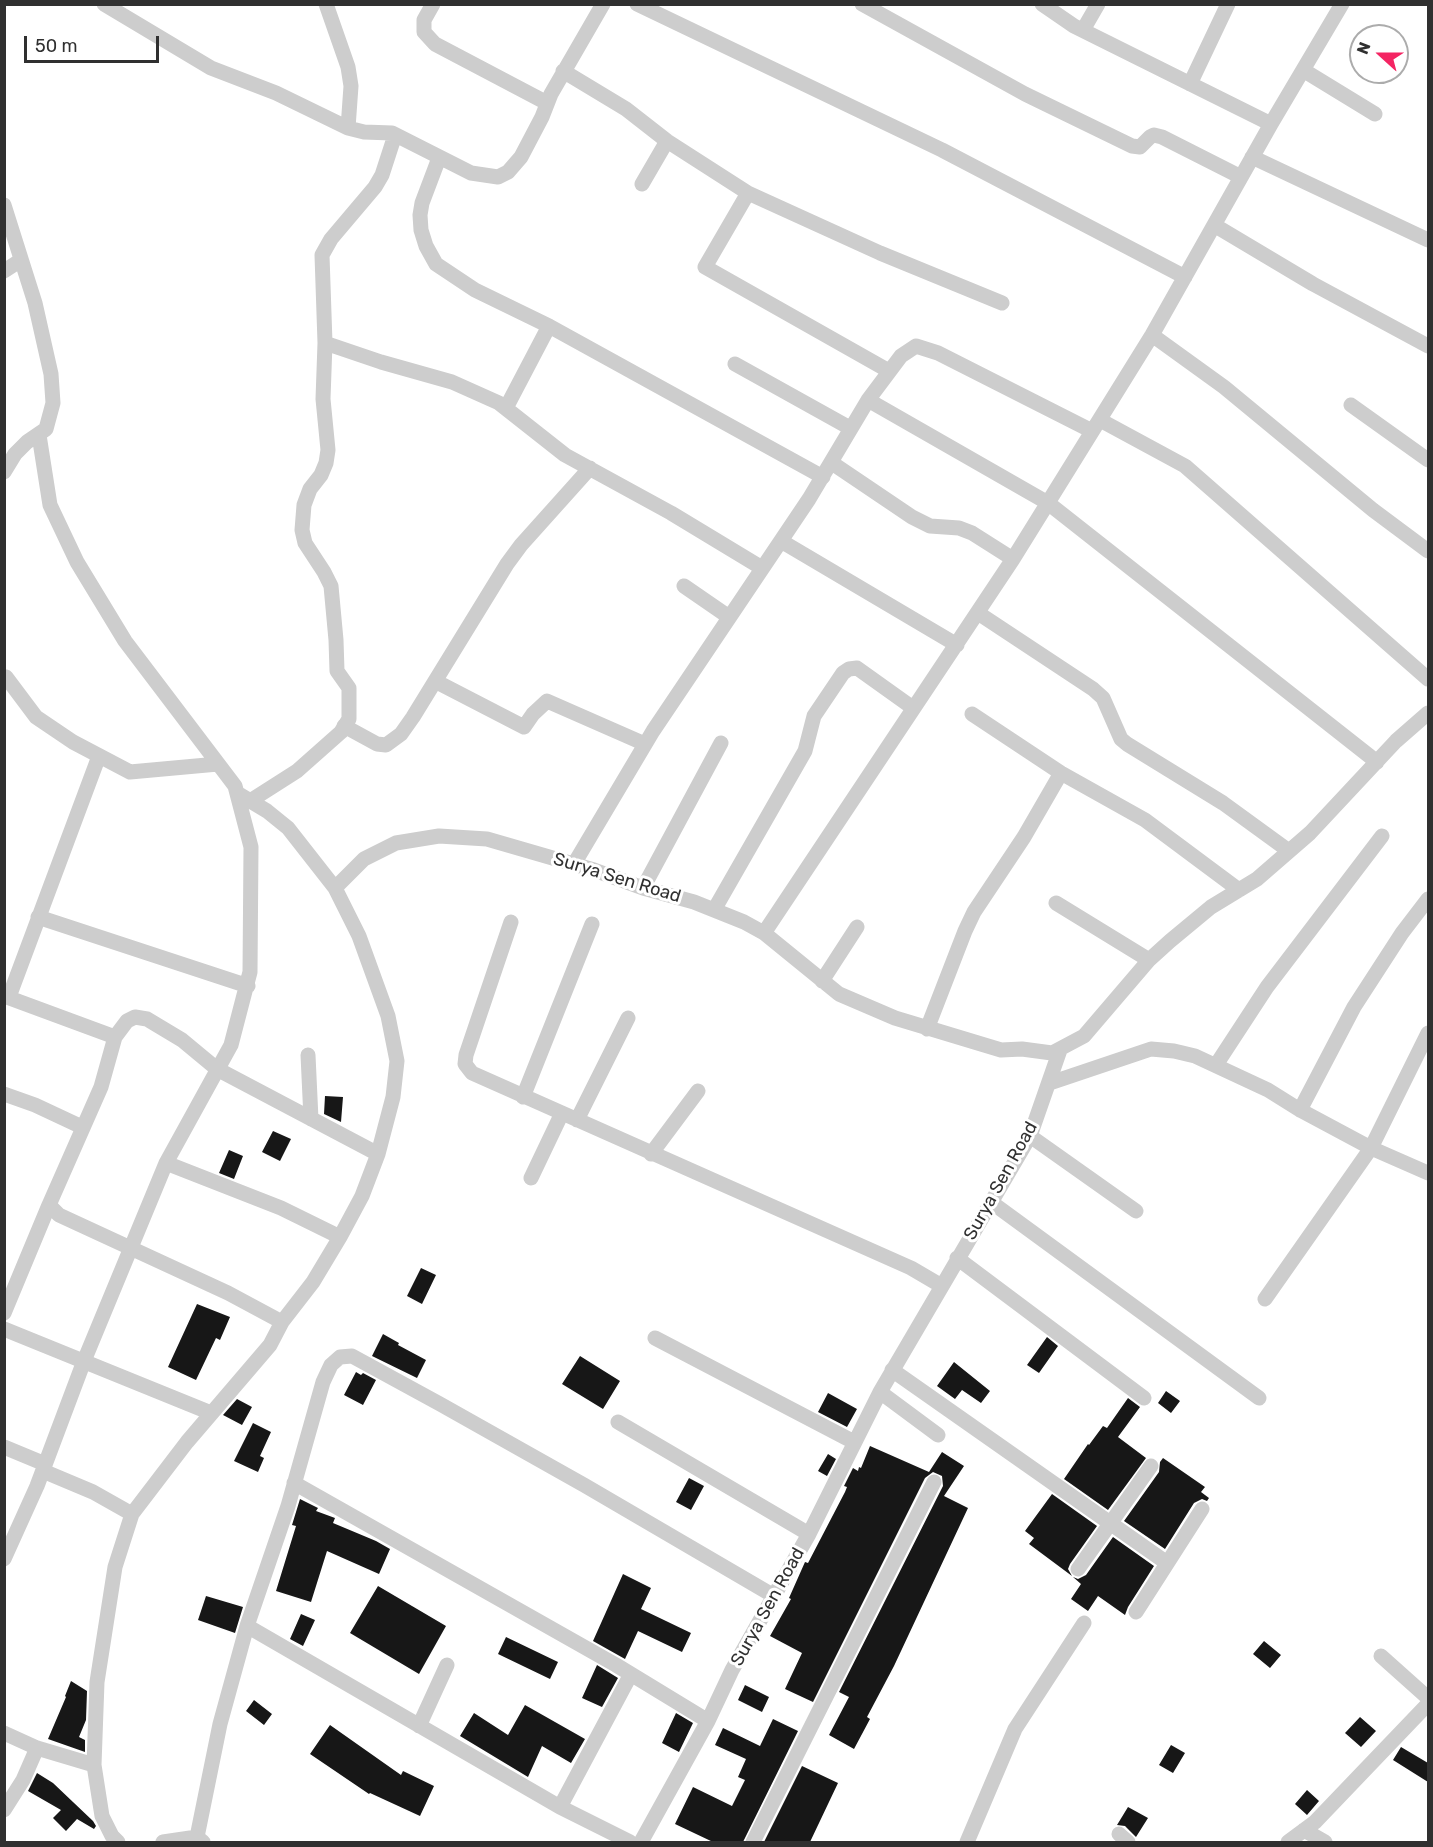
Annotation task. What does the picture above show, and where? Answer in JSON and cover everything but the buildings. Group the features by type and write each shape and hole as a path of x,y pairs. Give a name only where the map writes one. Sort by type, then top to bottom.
{"street":[{"path":"104,4 211,68 294,100 348,128 370,133 388,132 477,176 498,177 514,166 524,151 563,71 603,4"},
{"path":"326,4 348,67 351,86 348,128"},
{"path":"433,4 424,20 424,32 435,44 547,103"},
{"path":"637,4 932,145 1185,277"},
{"path":"862,4 1025,94 1132,146 1140,147 1154,135 1241,177"},
{"path":"1042,4 1083,30 1271,124"},
{"path":"1083,30 1098,4"},
{"path":"1190,84 1228,4"},
{"path":"764,933 957,645 1048,503 1152,335 1252,157 1342,4"},
{"path":"1303,70 1375,114"},
{"path":"563,71 626,109 668,141 747,193 880,253 1002,303"},
{"path":"244,797 297,771 341,732 348,718 349,688 337,671 331,586 305,543 302,530 304,506 310,489 321,475 328,450 323,399 325,342 322,255 331,239 382,176 395,135"},
{"path":"642,184 668,141"},
{"path":"1252,157 1428,240"},
{"path":"439,158 427,188 420,215 421,230 426,246 436,264 475,290 549,326 823,477"},
{"path":"747,193 705,267 889,371"},
{"path":"4,206 35,303 53,390 46,429 27,442 15,454 4,471"},
{"path":"1214,225 1313,284 1428,346"},
{"path":"4,271 21,260"},
{"path":"506,408 549,326"},
{"path":"1152,335 1224,387 1373,510 1428,551"},
{"path":"325,342 473,390 506,408 565,455 671,513 762,568"},
{"path":"574,864 645,744 823,477 868,400 901,356 916,346 938,353 1185,466 1428,679"},
{"path":"735,364 850,428"},
{"path":"868,400 1048,503 1377,762"},
{"path":"1351,405 1428,460"},
{"path":"39,435 50,505 77,562 125,641 244,797 288,828 335,888 359,936 388,1016 397,1061 393,1097 378,1154 362,1196 340,1238 313,1282 282,1322 270,1345 187,1442 132,1514 115,1567 97,1682 94,1765 102,1816 112,1836 118,1842"},
{"path":"832,463 912,517 930,526 959,528 972,532 1013,559"},
{"path":"344,726 377,744 386,745 401,734 507,564 521,545 590,468"},
{"path":"781,541 957,645"},
{"path":"684,586 729,617"},
{"path":"978,613 1093,689 1103,698 1121,739 1127,744 1223,803 1289,851"},
{"path":"714,910 805,751 814,716 843,673 857,668 913,708"},
{"path":"4,681 6,677 36,717 73,742 130,772 218,764"},
{"path":"435,681 524,726 532,714 547,701 645,744"},
{"path":"1060,1050 1084,1036 1149,960 1211,907 1257,879 1310,833 1396,741 1428,713"},
{"path":"972,714 1061,773 1145,820 1239,890"},
{"path":"643,888 721,743"},
{"path":"99,756 7,997 116,1037"},
{"path":"927,1029 964,931 1024,837 1061,773"},
{"path":"4,1559 44,1468 84,1361 166,1162 231,1045 250,972 251,847 244,797"},
{"name":"Surya Sen Road","path":"335,888 364,859 396,843 439,836 487,839 694,902 744,922 764,933 838,994 895,1018 1001,1050 1022,1049 1052,1053 1060,1050"},
{"path":"1216,1065 1267,987 1382,836"},
{"path":"1300,1110 1354,1007 1402,933 1428,899"},
{"path":"1056,903 1149,960"},
{"path":"38,917 248,986"},
{"path":"511,922 466,1055 465,1065 472,1073 911,1268 940,1286"},
{"path":"523,1097 592,924"},
{"path":"822,981 857,927"},
{"path":"4,1313 101,1087 116,1037 127,1021 135,1017 147,1018 182,1040 217,1069 378,1154"},
{"path":"577,1120 628,1018"},
{"path":"1265,1299 1371,1148 1428,1033"},
{"path":"1050,1083 1151,1049 1174,1051 1195,1056 1216,1065 1268,1090 1371,1148 1428,1173"},
{"name":"Surya Sen Road","path":"640,1842 708,1721 732,1670 809,1534 892,1370 1030,1136 1060,1050"},
{"path":"308,1055 311,1119"},
{"path":"651,1154 698,1091"},
{"path":"4,1094 35,1105 82,1127"},
{"path":"531,1178 562,1113"},
{"path":"1030,1136 1136,1211"},
{"path":"166,1162 281,1208 340,1238"},
{"path":"991,1202 1259,1398"},
{"path":"49,1205 59,1215 228,1293 282,1322"},
{"path":"957,1258 1144,1398"},
{"path":"4,1329 212,1413"},
{"path":"655,1338 854,1442"},
{"path":"163,1842 200,1840 220,1724 247,1626 294,1483 323,1382 331,1365 340,1357 351,1356 584,1485 774,1596"},
{"path":"892,1370 1167,1563"},
{"path":"880,1392 938,1435"},
{"path":"618,1422 809,1534"},
{"path":"4,1447 132,1514"},
{"path":"1078,1569 1151,1466"},
{"path":"753,1842 934,1482"},
{"path":"294,1483 632,1674 708,1721"},
{"path":"1136,1612 1202,1509"},
{"path":"968,1842 1016,1729 1084,1623"},
{"path":"247,1626 560,1807 630,1842"},
{"path":"1381,1656 1428,1698"},
{"path":"419,1726 447,1665"},
{"path":"560,1807 632,1674"},
{"path":"1288,1842 1330,1806 1428,1704"},
{"path":"4,1733 37,1748 94,1765"},
{"path":"4,1810 23,1780 37,1748"},
{"path":"1304,1830 1325,1842"}]}
